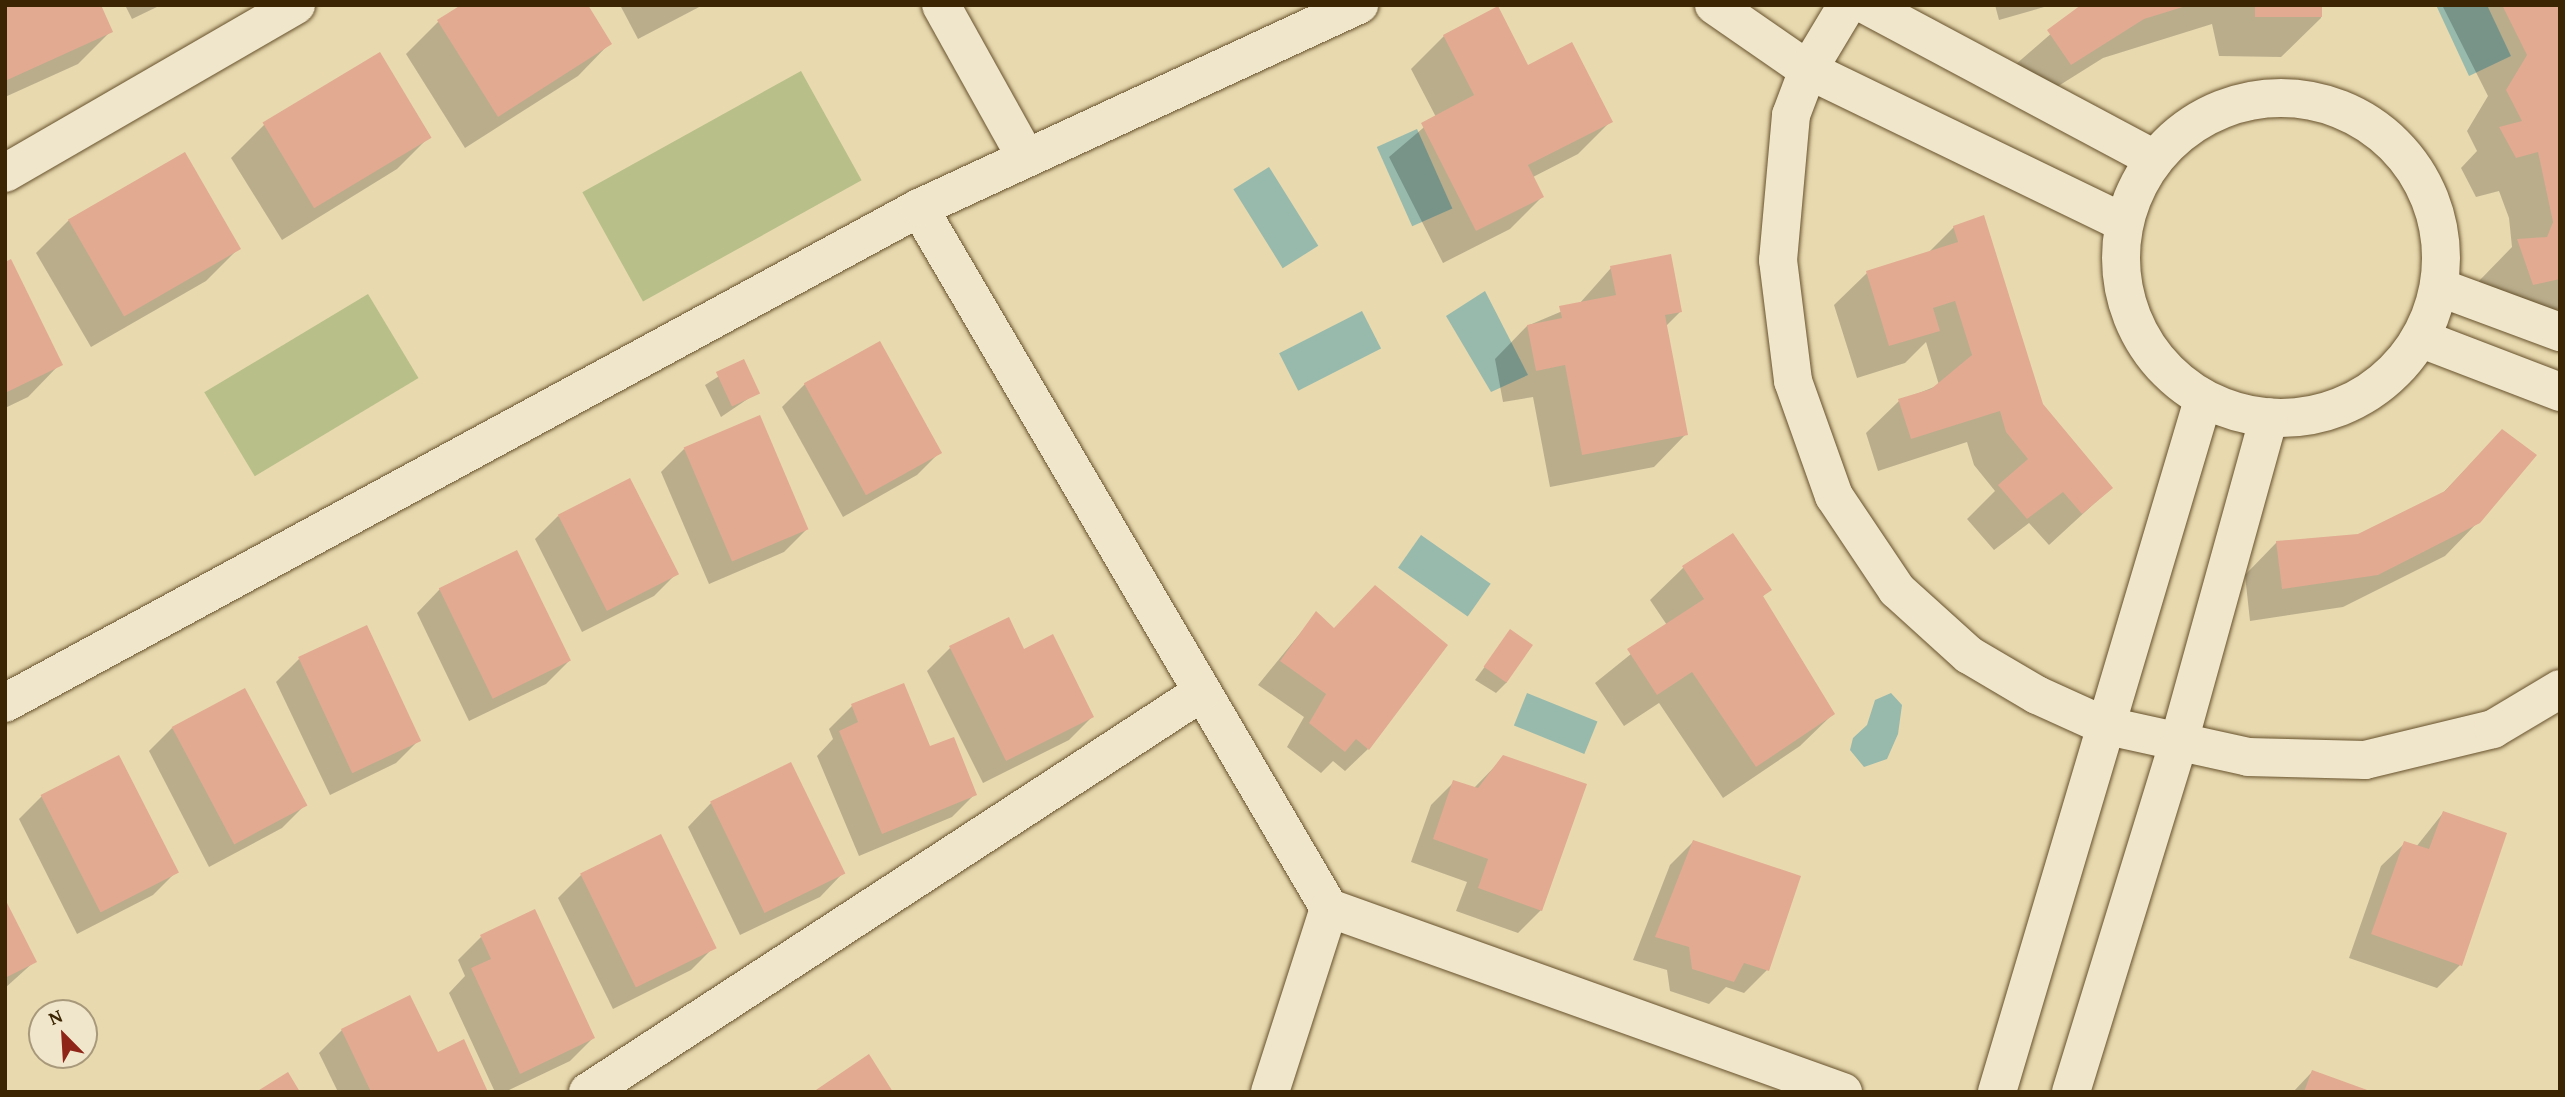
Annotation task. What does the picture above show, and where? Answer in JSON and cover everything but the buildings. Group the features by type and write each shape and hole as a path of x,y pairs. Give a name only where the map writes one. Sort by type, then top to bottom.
{"street":[{"path":"5,173 296,5"},
{"path":"941,5 1026,158"},
{"path":"5,703 919,208 1359,5"},
{"path":"1714,5 1808,70 2124,223"},
{"path":"1847,5 1808,70 1791,115 1778,260 1793,381 1833,496 1897,590 1969,655 2103,725 2178,745 2248,757 2365,760 2493,729 2560,689"},
{"path":"1866,5 2155,159"},
{"path":"2297,97 2348,111 2393,141 2426,184 2442,235 2441,288 2422,339 2387,380 2341,409 2269,417 2203,400 2162,368 2134,324 2120,274 2124,223 2155,159 2194,123 2244,102 2297,97"},
{"path":"919,208 1329,908 1843,1092"},
{"path":"2441,288 2560,332"},
{"path":"2422,339 2560,392"},
{"path":"1997,1092 2103,725 2203,400"},
{"path":"2071,1092 2178,745 2269,417"},
{"path":"588,1092 1202,692"},
{"path":"1270,1092 1329,908"}],"green space":[{"path":"801,71 862,180 643,302 582,192"},
{"path":"368,294 418,378 255,476 204,392"}],"shaded area":[{"path":"2436,5 2487,5 2511,56 2469,76"},
{"path":"1417,129 1452,208 1412,226 1377,147"},
{"path":"1269,167 1318,246 1283,268 1233,189"},
{"path":"1485,291 1528,375 1491,392 1446,316"},
{"path":"1362,311 1381,348 1298,391 1279,353"},
{"path":"1421,535 1491,584 1468,617 1398,568"},
{"path":"1527,693 1597,721 1584,754 1514,725"},
{"path":"1891,693 1902,705 1898,734 1887,759 1864,767 1850,750 1853,738 1867,725 1875,700"}]}
